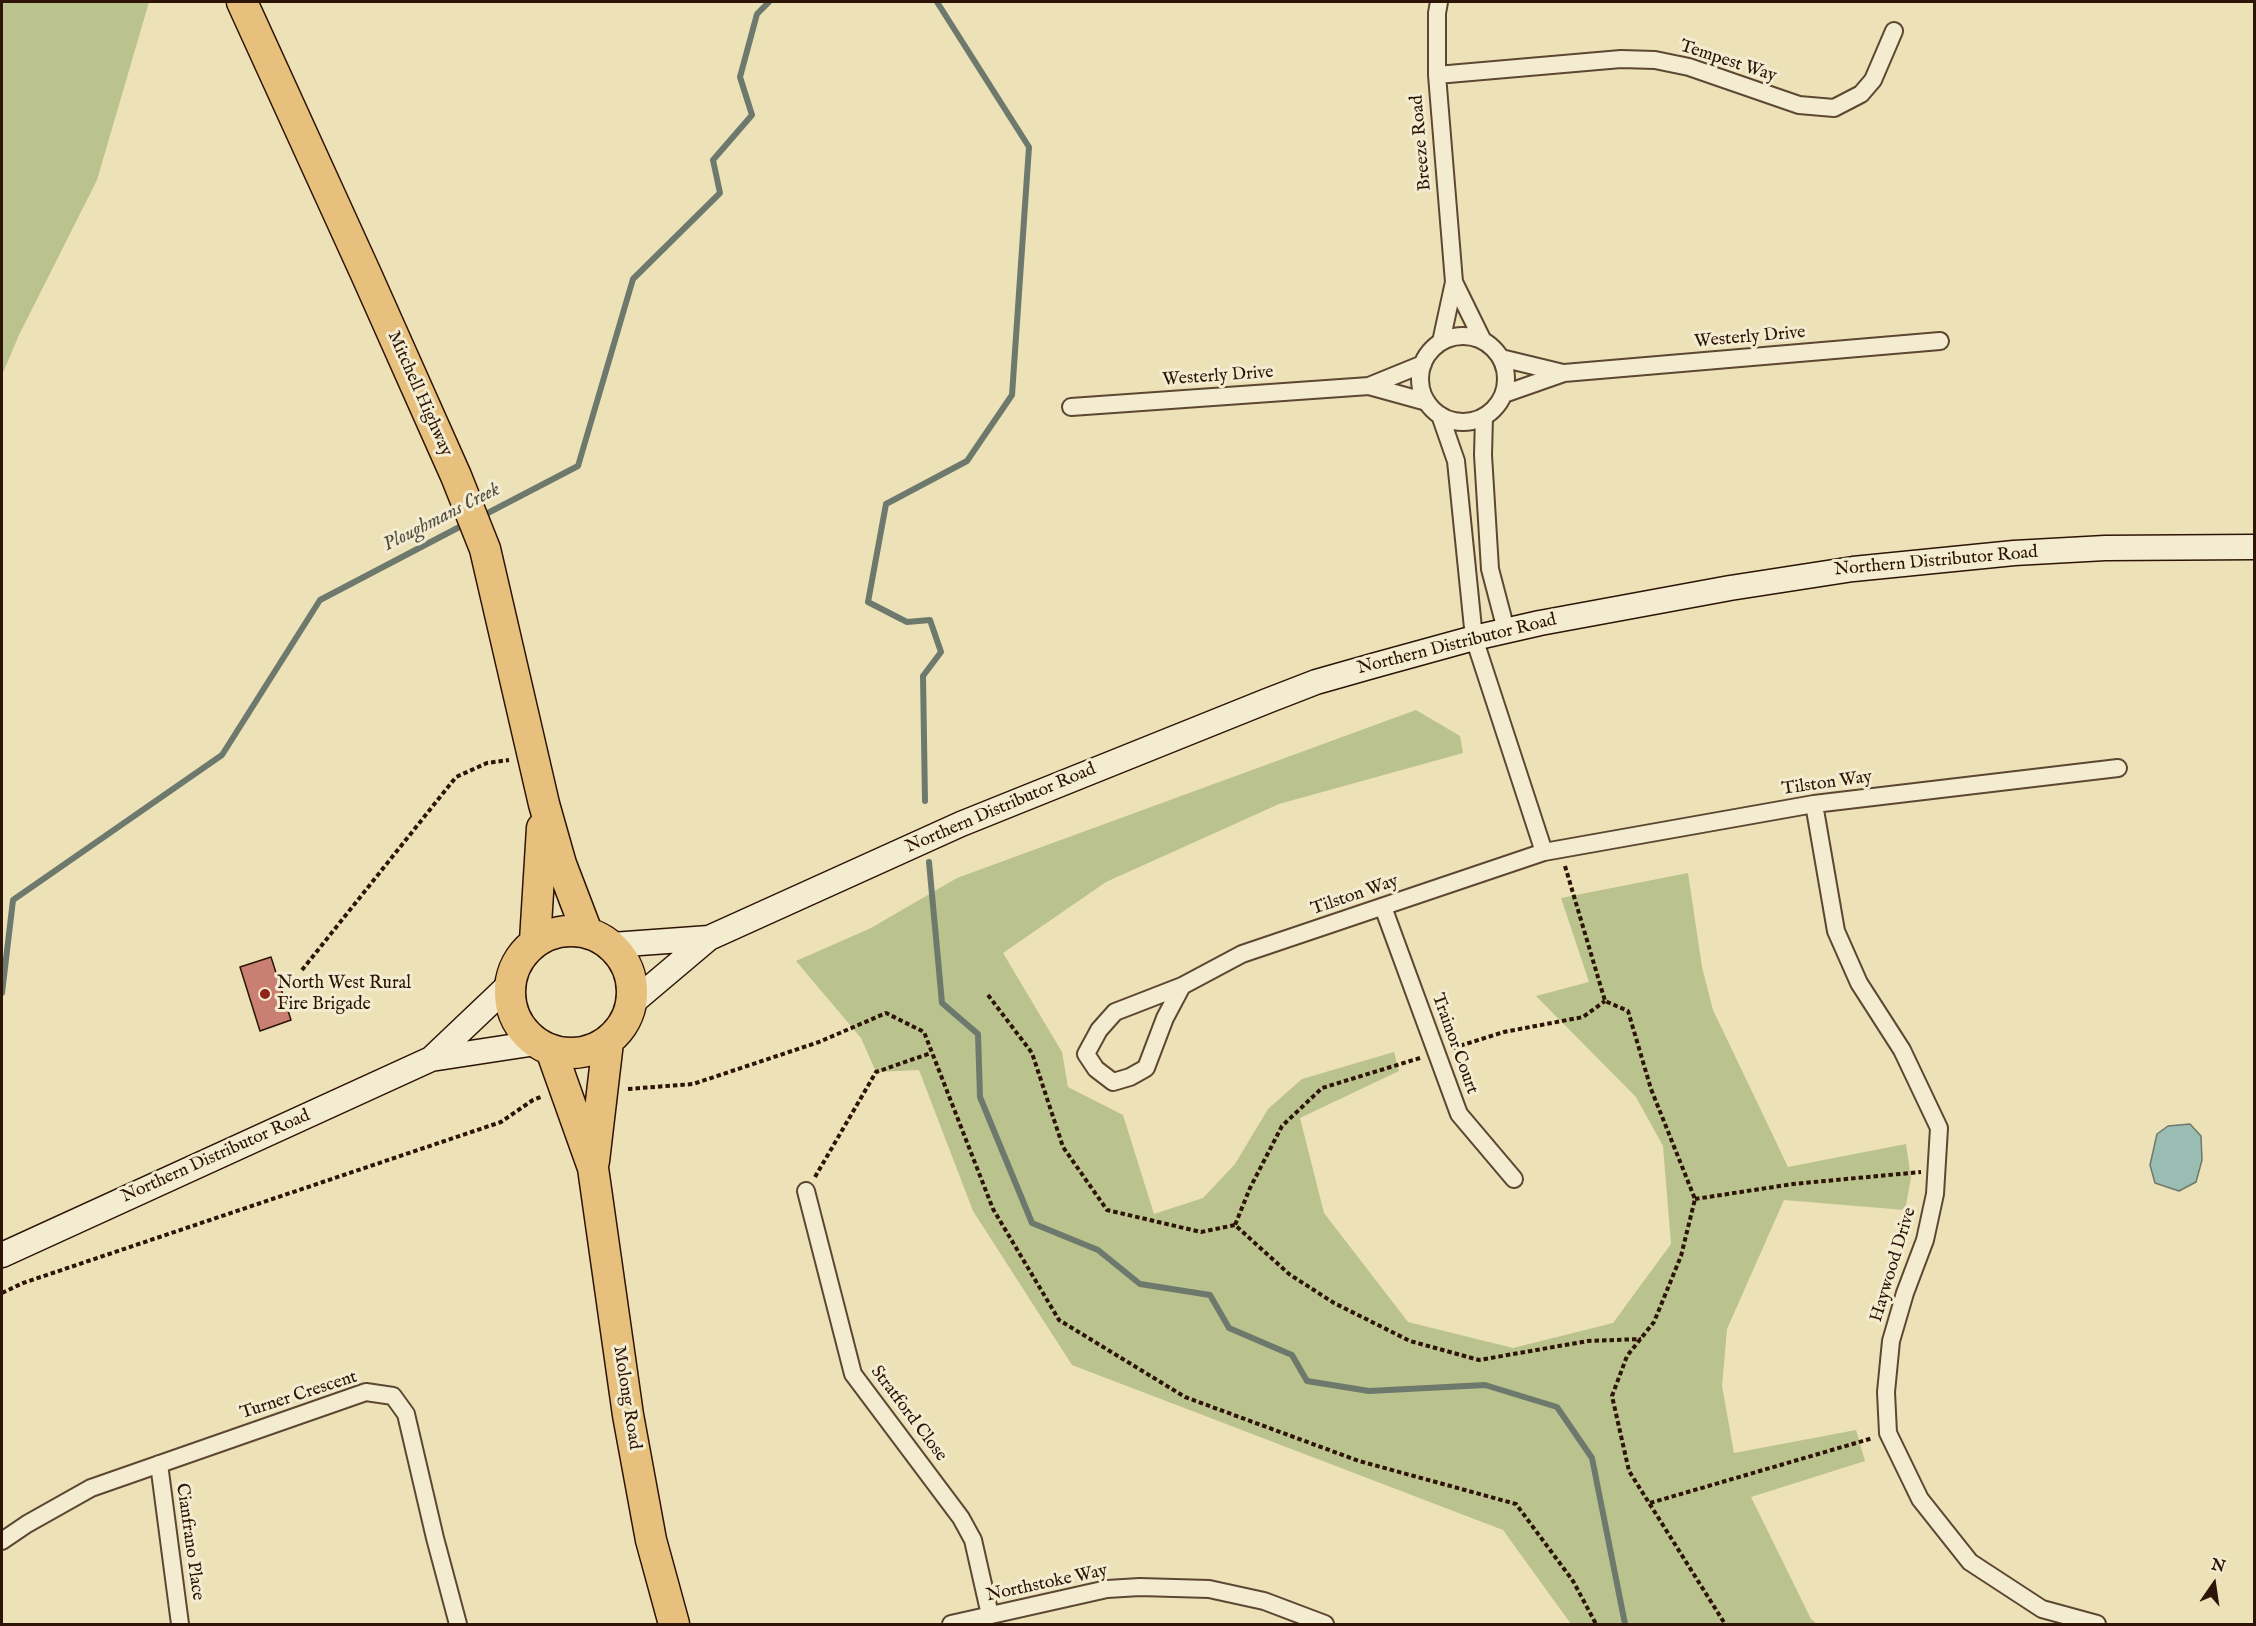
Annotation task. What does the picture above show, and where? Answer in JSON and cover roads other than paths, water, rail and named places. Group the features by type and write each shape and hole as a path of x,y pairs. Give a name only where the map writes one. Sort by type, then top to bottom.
{"highway":[{"name":"Mitchell Highway","path":"242,2 456,476 485,549 544,804 561,864 600,939"},
{"name":"Mitchell Highway","path":"536,941 544,804"},
{"path":"562,930 600,939 630,972 632,1003 622,1028 608,1042 583,1052 543,1046 519,1026 512,1010 510,984 517,962 536,941 562,930"},
{"name":"Molong Road","path":"593,1168 608,1042"},
{"name":"Molong Road","path":"543,1046 565,1090 593,1168 628,1415 651,1540 674,1624"}],"main road":[{"name":"Northern Distributor Road","path":"632,1003 708,938 961,824 1316,682 1506,630 1608,609 1853,569 2014,553 2094,549 2254,548"},
{"name":"Northern Distributor Road","path":"600,939 708,938"},
{"name":"Northern Distributor Road","path":"430,1059 510,984"},
{"name":"Northern Distributor Road","path":"2,1255 430,1059 543,1046"}],"street":[{"name":"Breeze Road","path":"1439,2 1437,75 1454,282 1441,342"},
{"name":"Tempest Way","path":"1437,75 1621,58 1655,60 1689,67 1799,105 1834,108 1861,94 1873,80 1894,31"},
{"name":"Breeze Road","path":"1454,282 1483,341"},
{"path":"1461,336 1483,341 1501,358 1506,375 1504,394 1499,403 1484,417 1470,422 1454,421 1440,415 1427,402 1421,390 1420,376 1430,351 1441,342 1461,336"},
{"name":"Westerly Drive","path":"1504,394 1564,373 1940,341"},
{"name":"Westerly Drive","path":"1501,358 1564,373"},
{"name":"Westerly Drive","path":"1071,407 1369,386 1423,364"},
{"name":"Westerly Drive","path":"1369,386 1427,402"},
{"path":"1440,415 1456,461 1474,638 1552,851"},
{"path":"1484,417 1483,455 1490,569 1506,630"},
{"name":"Tilston Way","path":"1182,986 1165,1018 1146,1068 1130,1077 1113,1082 1096,1069 1086,1054 1099,1030 1115,1012 1182,986 1242,954 1552,851 1814,804 2118,768"},
{"name":"Haywood Drive","path":"1814,804 1836,932 1858,983 1902,1050 1939,1128 1935,1194 1925,1240 1905,1293 1891,1341 1886,1392 1888,1433 1920,1499 1970,1562 2042,1609 2097,1624"},
{"name":"Trainor Court","path":"1383,907 1459,1114 1514,1179"},
{"name":"Stratford Close","path":"806,1191 853,1374 961,1518 973,1540 990,1615"},
{"name":"Turner Crescent","path":"2,1541 27,1524 91,1488 366,1392 393,1396 406,1414 458,1624"},
{"name":"Cianfrano Place","path":"159,1464 180,1624"},
{"name":"Northstoke Way","path":"951,1624 1107,1589 1140,1587 1209,1589 1264,1601 1317,1623"}],"water":[{"path":"2190,1124 2201,1136 2202,1160 2196,1182 2179,1191 2155,1183 2150,1165 2157,1134 2168,1126"}],"waterway":[{"name":"Ploughmans Creek","path":"482,516 578,466 633,279 720,193 713,160 752,115 740,77 757,14 769,2"},
{"path":"925,801 923,676 941,652 930,620 907,622 868,602 886,504 967,461 1012,395 1029,147 937,2"},
{"name":"Ploughmans Creek","path":"2,993 13,900 222,755 320,600 467,523"},
{"path":"929,862 942,1003 978,1034 980,1097 1032,1223 1098,1250 1140,1284 1210,1295 1229,1328 1292,1355 1307,1381 1369,1391 1485,1385 1557,1407 1592,1458 1625,1624"}],"place":[{"name":"North West Rural Fire Brigade","path":"265,994"}]}
